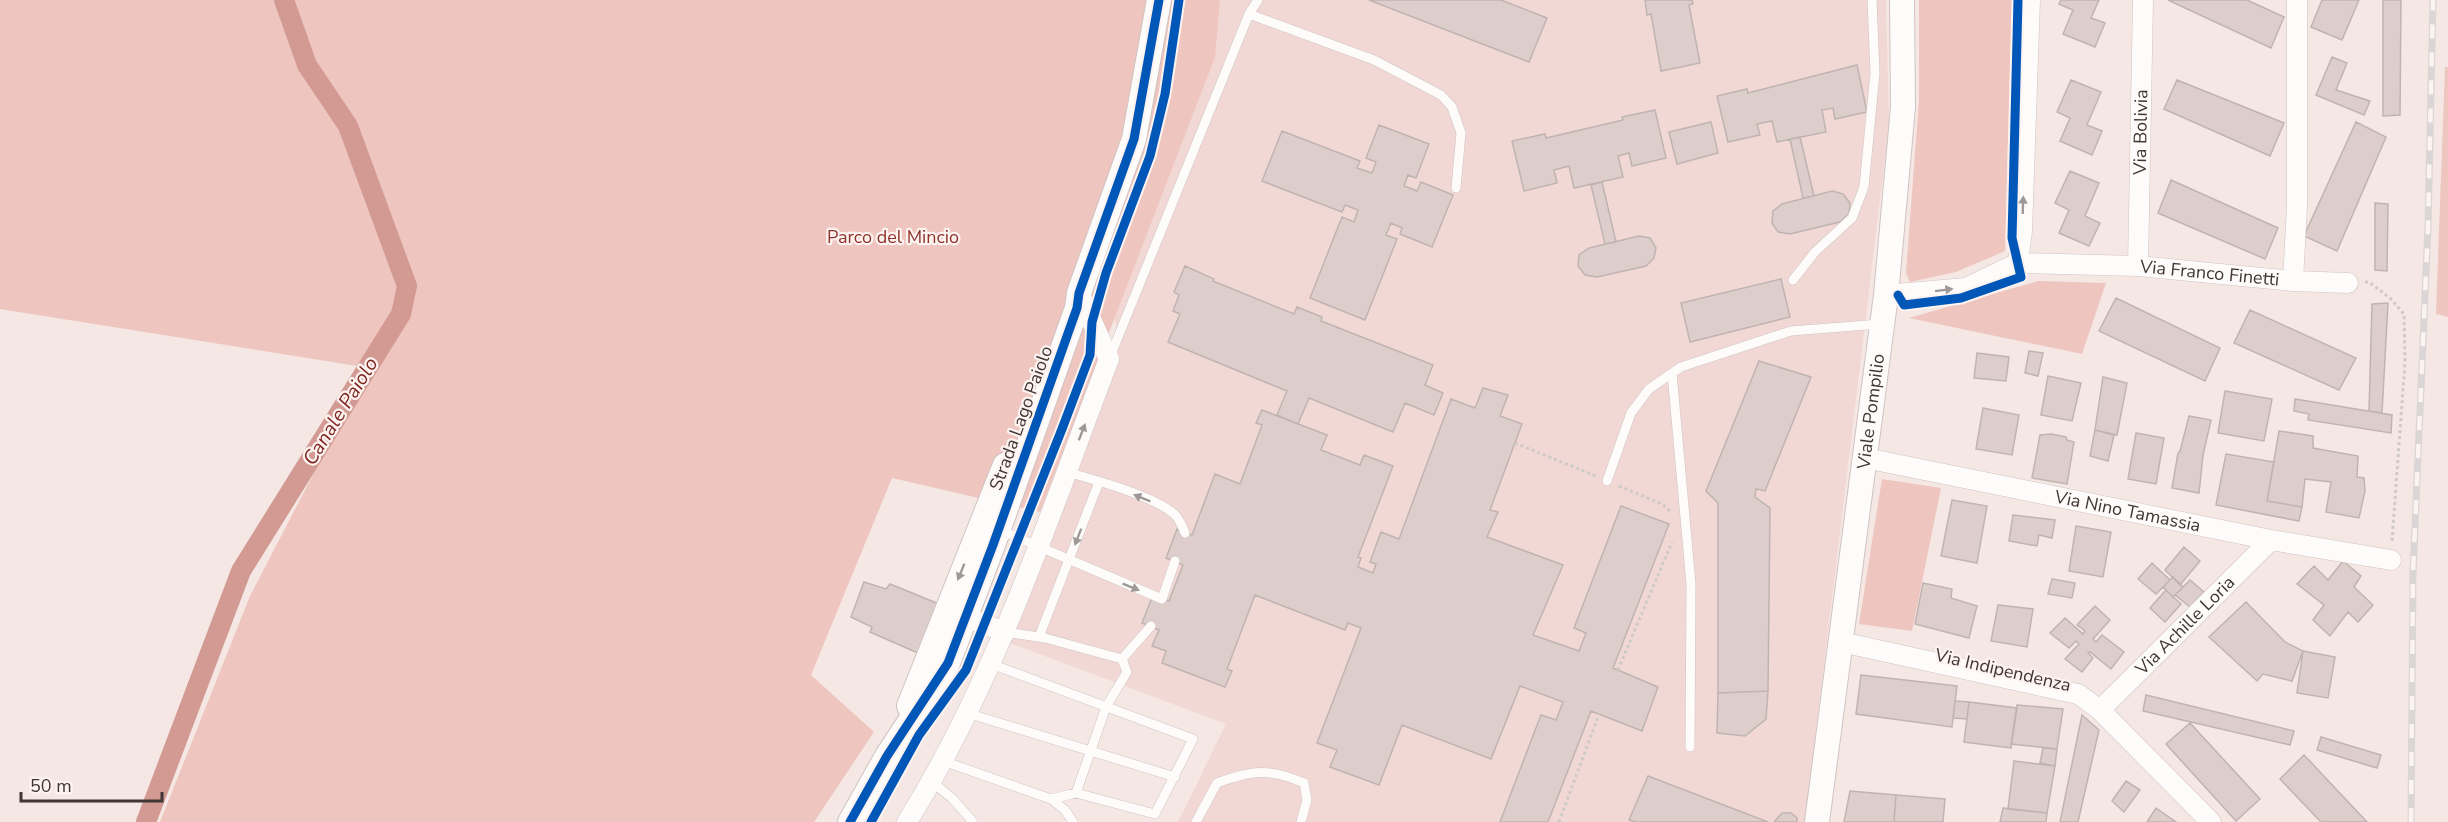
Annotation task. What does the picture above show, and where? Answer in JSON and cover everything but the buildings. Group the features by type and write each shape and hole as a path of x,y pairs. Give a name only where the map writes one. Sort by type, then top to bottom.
{"street":[{"name":"Strada Lago Paiolo","path":"850,822 898,739 943,672 965,617 991,524 1070,307 1079,293 1134,139 1159,0"},
{"name":"Viale Pompilio","path":"1817,822 1886,295 1903,107 1902,0"},
{"path":"2018,263 2022,231 2030,0"},
{"name":"Via Bolivia","path":"2138,266 2143,0"},
{"name":"Via Franco Finetti","path":"1886,295 1966,288 2018,263 2138,266 2293,281 2297,206 2297,0"},
{"path":"2293,281 2349,282"},
{"path":"907,822 943,761 1005,632 1109,359 1079,293"},
{"name":"Via Nino Tamassia","path":"1865,458 2271,540 2391,560"},
{"name":"Strada Lago Paiolo","path":"898,739 934,639 991,524"},
{"name":"Via Achille Loria","path":"2102,708 2271,540"},
{"path":"965,617 1005,632"},
{"name":"Via Indipendenza","path":"1841,638 2078,694 2102,708 2211,822"}],"lane":[{"path":"1109,359 1249,14 1258,0"},
{"path":"1793,280 1815,252 1852,218 1864,187 1875,73 1872,0"},
{"path":"1249,14 1374,60 1441,95 1452,107 1461,133 1456,188"},
{"path":"1607,481 1631,413 1649,389 1681,367 1791,331 1882,324"},
{"path":"1672,373 1691,584 1690,747"},
{"path":"1066,472 1158,504 1175,513 1185,533"},
{"path":"1039,637 1099,482"},
{"path":"991,524 1162,599 1175,561"},
{"path":"1122,659 1151,626"},
{"path":"1005,632 1039,637 1122,659"},
{"path":"1076,793 1106,707 1127,672 1122,659"},
{"path":"991,664 1193,739 1155,814 1076,793 1051,799"},
{"name":"Via Indipendenza","path":"2102,708 2219,822"},
{"path":"967,713 1175,777"},
{"path":"943,761 1051,799 1065,810 1073,822"},
{"path":"1196,822 1217,783 1245,772 1264,771 1285,774 1304,783 1307,800 1301,822"},
{"path":"932,782 952,798 973,822"}],"path":[{"path":"2349,282 2368,282 2390,298 2404,315 2405,362 2391,560"},
{"path":"1515,443 1662,504 1673,514"},
{"path":"1618,670 1675,537"},
{"path":"1559,822 1599,714"}],"shaded area":[{"path":"1186,0 1886,0 1889,125 1805,822 1178,822 1226,724 1007,642 1120,343 1107,287"}],"green space":[{"name":"Parco del Mincio","path":"0,0 1220,0 1215,57 1040,512 892,478 811,675 874,732 814,822 160,822 250,596 319,463 376,369 0,309"},
{"path":"1919,0 2012,0 2005,251 1956,272 1910,282 1906,273 1919,100"},
{"path":"2445,67 2448,67 2448,317 2436,314"},
{"path":"2038,281 2106,283 2082,354 1909,318"},
{"path":"1882,479 1941,488 1912,631 1859,624"}],"waterway":[{"name":"Canale Paiolo","path":"146,822 241,571 401,314 407,286 348,126 307,65 284,0"}],"railway":[{"path":"2411,822 2413,572 2428,227 2433,0"}],"cycle path":[{"path":"850,822 887,756 948,663 993,545 1134,139 1159,0"},
{"path":"871,822 919,735 966,670 1090,355 1092,322 1106,273 1150,156 1165,94 1179,0"},
{"path":"1898,295 1904,305 1961,298 2021,277 2012,238 2018,0"}]}
